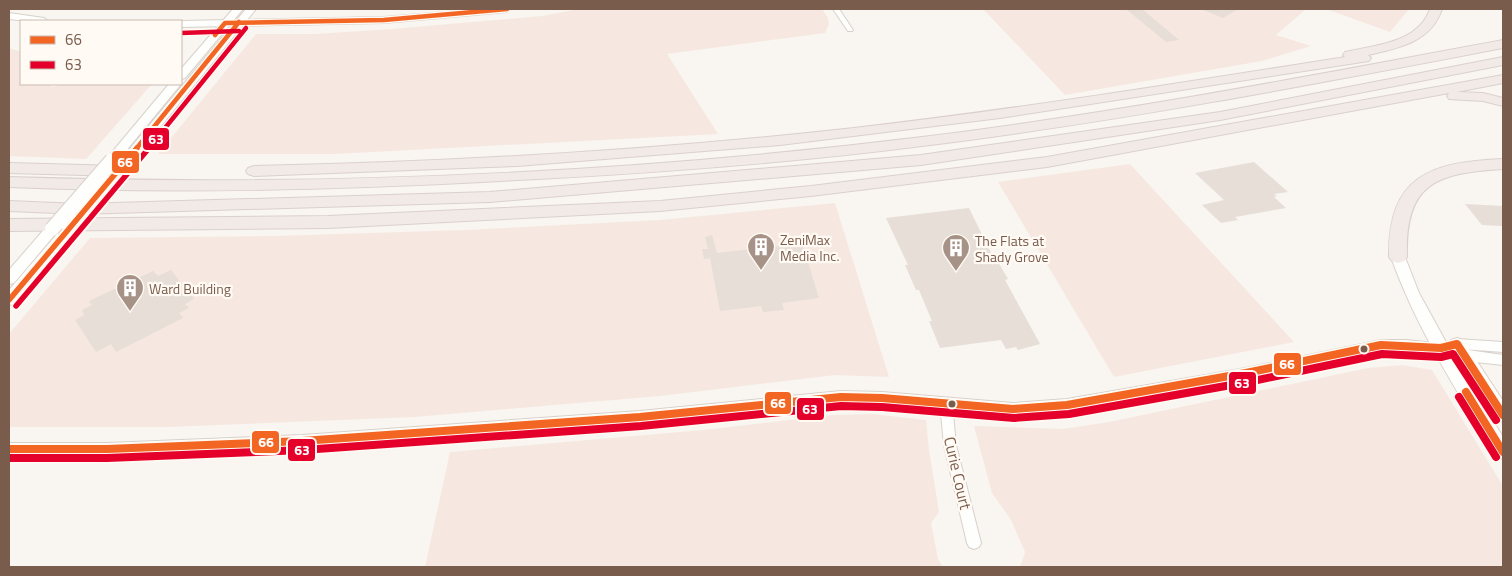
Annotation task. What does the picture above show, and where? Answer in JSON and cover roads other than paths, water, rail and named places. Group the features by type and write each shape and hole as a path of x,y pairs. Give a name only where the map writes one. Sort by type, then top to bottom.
{"highway":[{"path":"1298,68 1398,43 1414,37 1429,26 1436,9"},
{"path":"9,168 174,173 327,170 458,165 782,140 940,122 1298,68 1503,33"},
{"path":"9,182 80,185 347,184 593,172 838,151 975,134 1210,99 1503,44"},
{"path":"9,206 80,209 509,195 921,160 1220,116 1503,62"},
{"path":"1338,93 1503,70"},
{"path":"9,225 328,222 660,206 812,191 1038,163 1245,128 1503,79"},
{"path":"1245,128 1280,125 1436,98 1482,97 1503,102"},
{"path":"686,148 975,134"},
{"path":"1398,257 1399,223 1409,196 1436,175 1480,164 1503,164"}],"main road":[{"path":"182,75 238,9"},
{"path":"9,300 252,9"},
{"path":"9,279 174,85"},
{"path":"1398,257 1411,293 1503,415"},
{"path":"1455,350 1452,368 1503,452"}],"street":[{"path":"182,24 384,20 507,9"},
{"path":"836,9 850,30"},
{"path":"9,16 37,20"},
{"path":"9,450 107,449 302,441 602,420 841,397 882,398 1013,409 1068,405 1246,373 1381,345 1406,344 1455,350 1503,360"},
{"path":"1455,350 1503,347"},
{"name":"Curie Court","path":"946,403 950,445 974,543"}],"place":[{"name":"ZeniMax Media Inc.","path":"761,271"},
{"name":"The Flats at Shady Grove","path":"956,272"},
{"name":"Ward Building","path":"130,312"}]}
